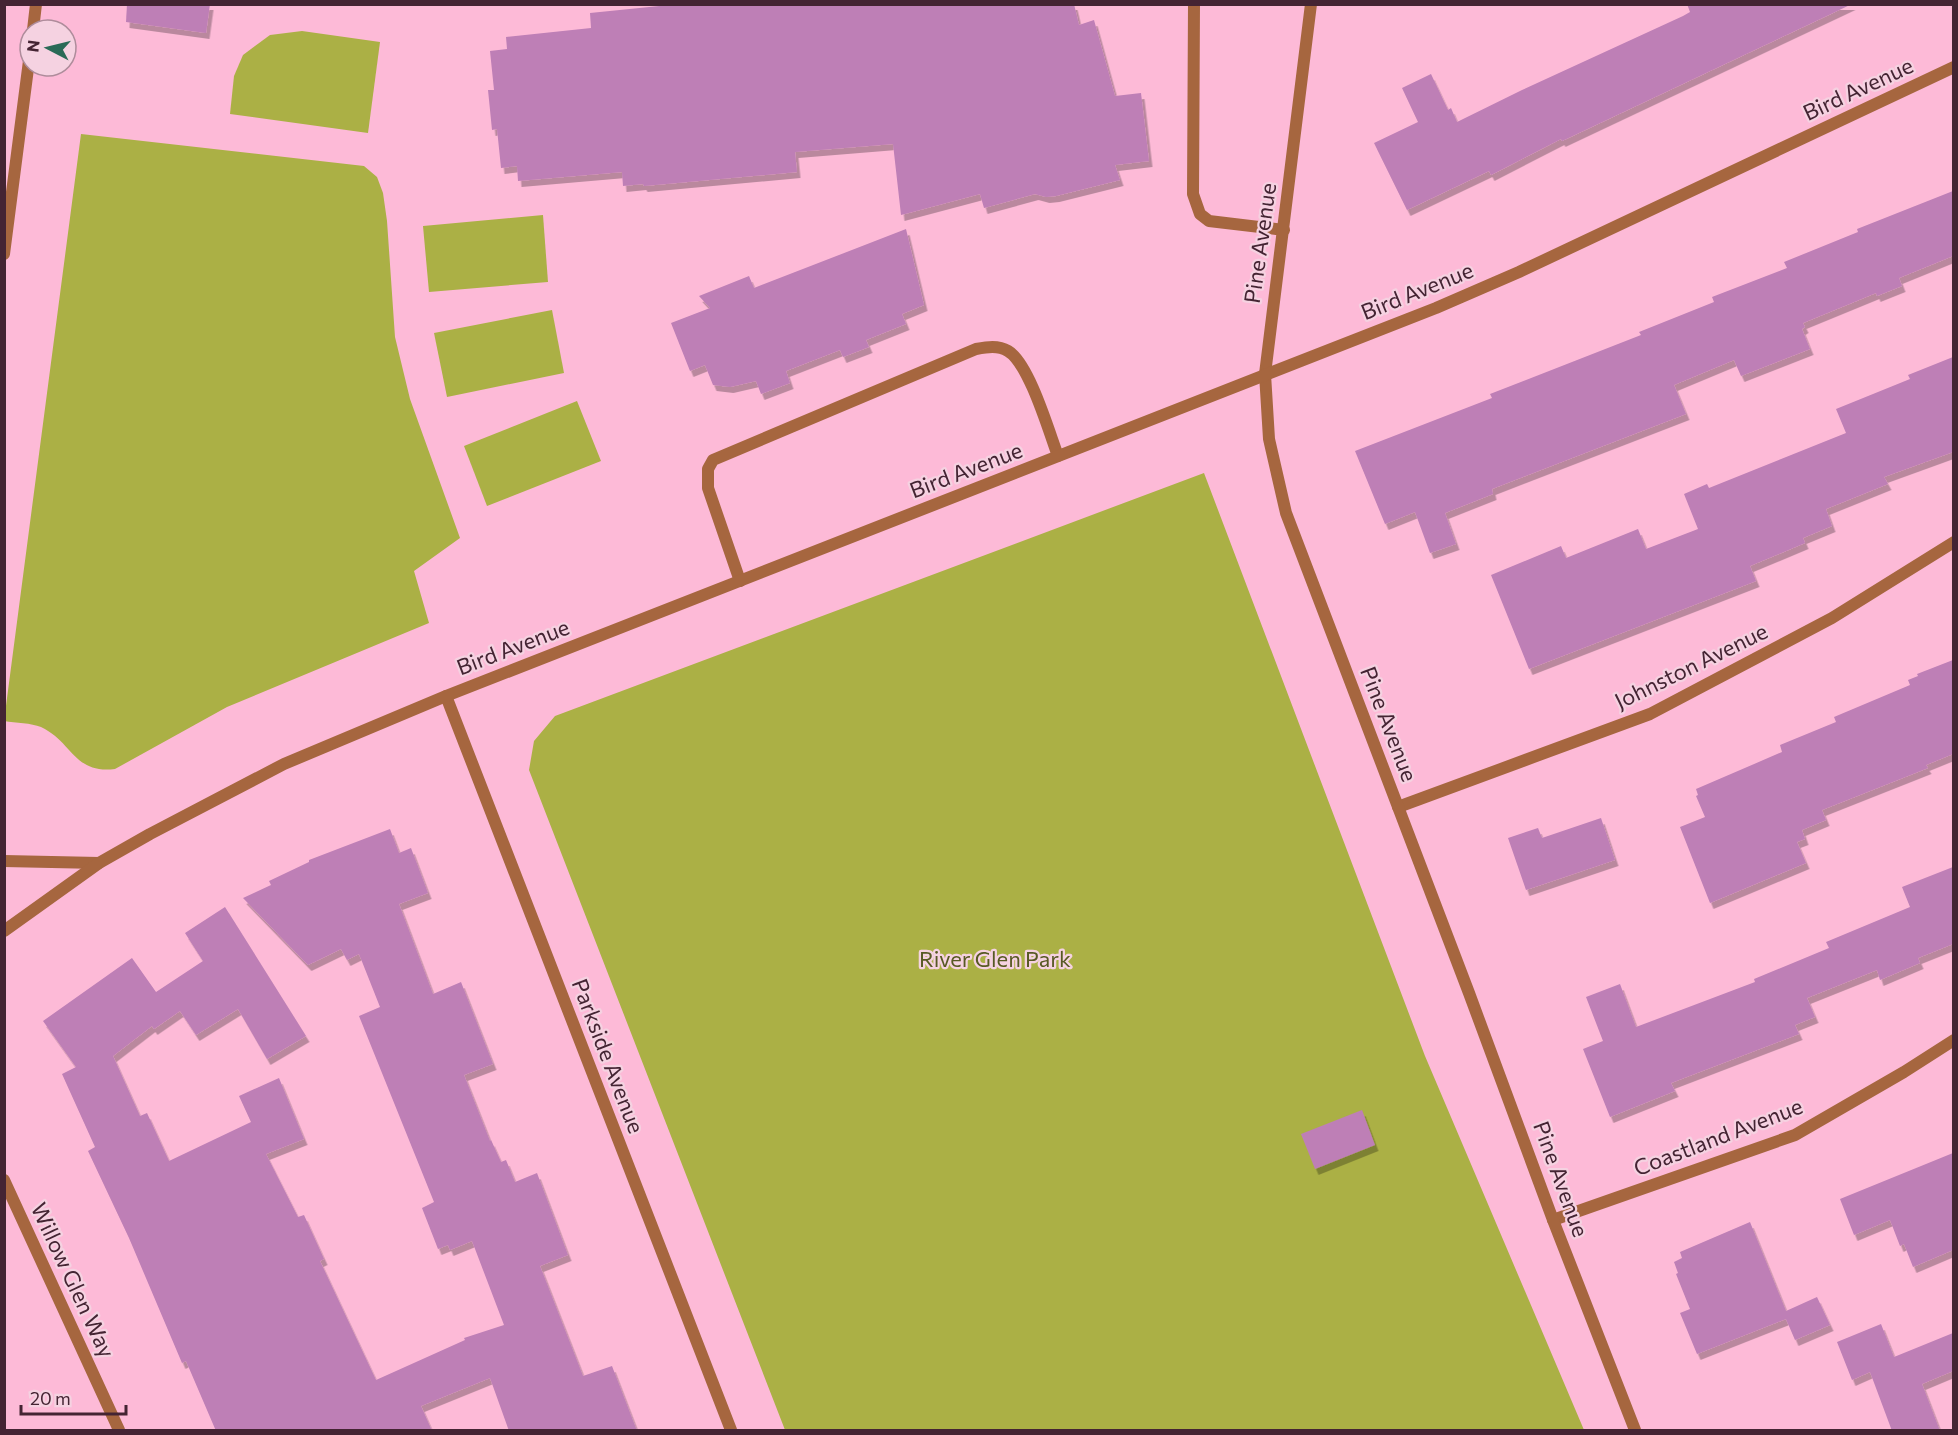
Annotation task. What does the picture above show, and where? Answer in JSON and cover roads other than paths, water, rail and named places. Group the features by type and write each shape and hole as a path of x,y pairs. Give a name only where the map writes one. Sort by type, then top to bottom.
{"street":[{"path":"1194,4 1193,194 1200,214 1209,221 1284,231"},
{"name":"Pine Avenue","path":"1311,4 1265,374 1269,439 1286,513 1635,1431"},
{"name":"Bird Avenue","path":"4,931 99,864 150,834 284,764 446,696 1436,308 1519,272 1953,67"},
{"path":"4,254 27,78"},
{"path":"740,581 708,488 708,469 713,460 976,349 993,346 1008,351 1022,364 1058,456"},
{"name":"Johnston Avenue","path":"1398,807 1650,714 1832,618 1953,542"},
{"name":"Parkside Avenue","path":"446,696 731,1431"},
{"path":"4,861 99,864"},
{"name":"Coastland Avenue","path":"1553,1220 1795,1135 1904,1072 1953,1040"},
{"name":"Willow Glen Way","path":"4,1180 119,1431"}],"park label":[{"name":"River Glen Park","path":"995,959"}]}
